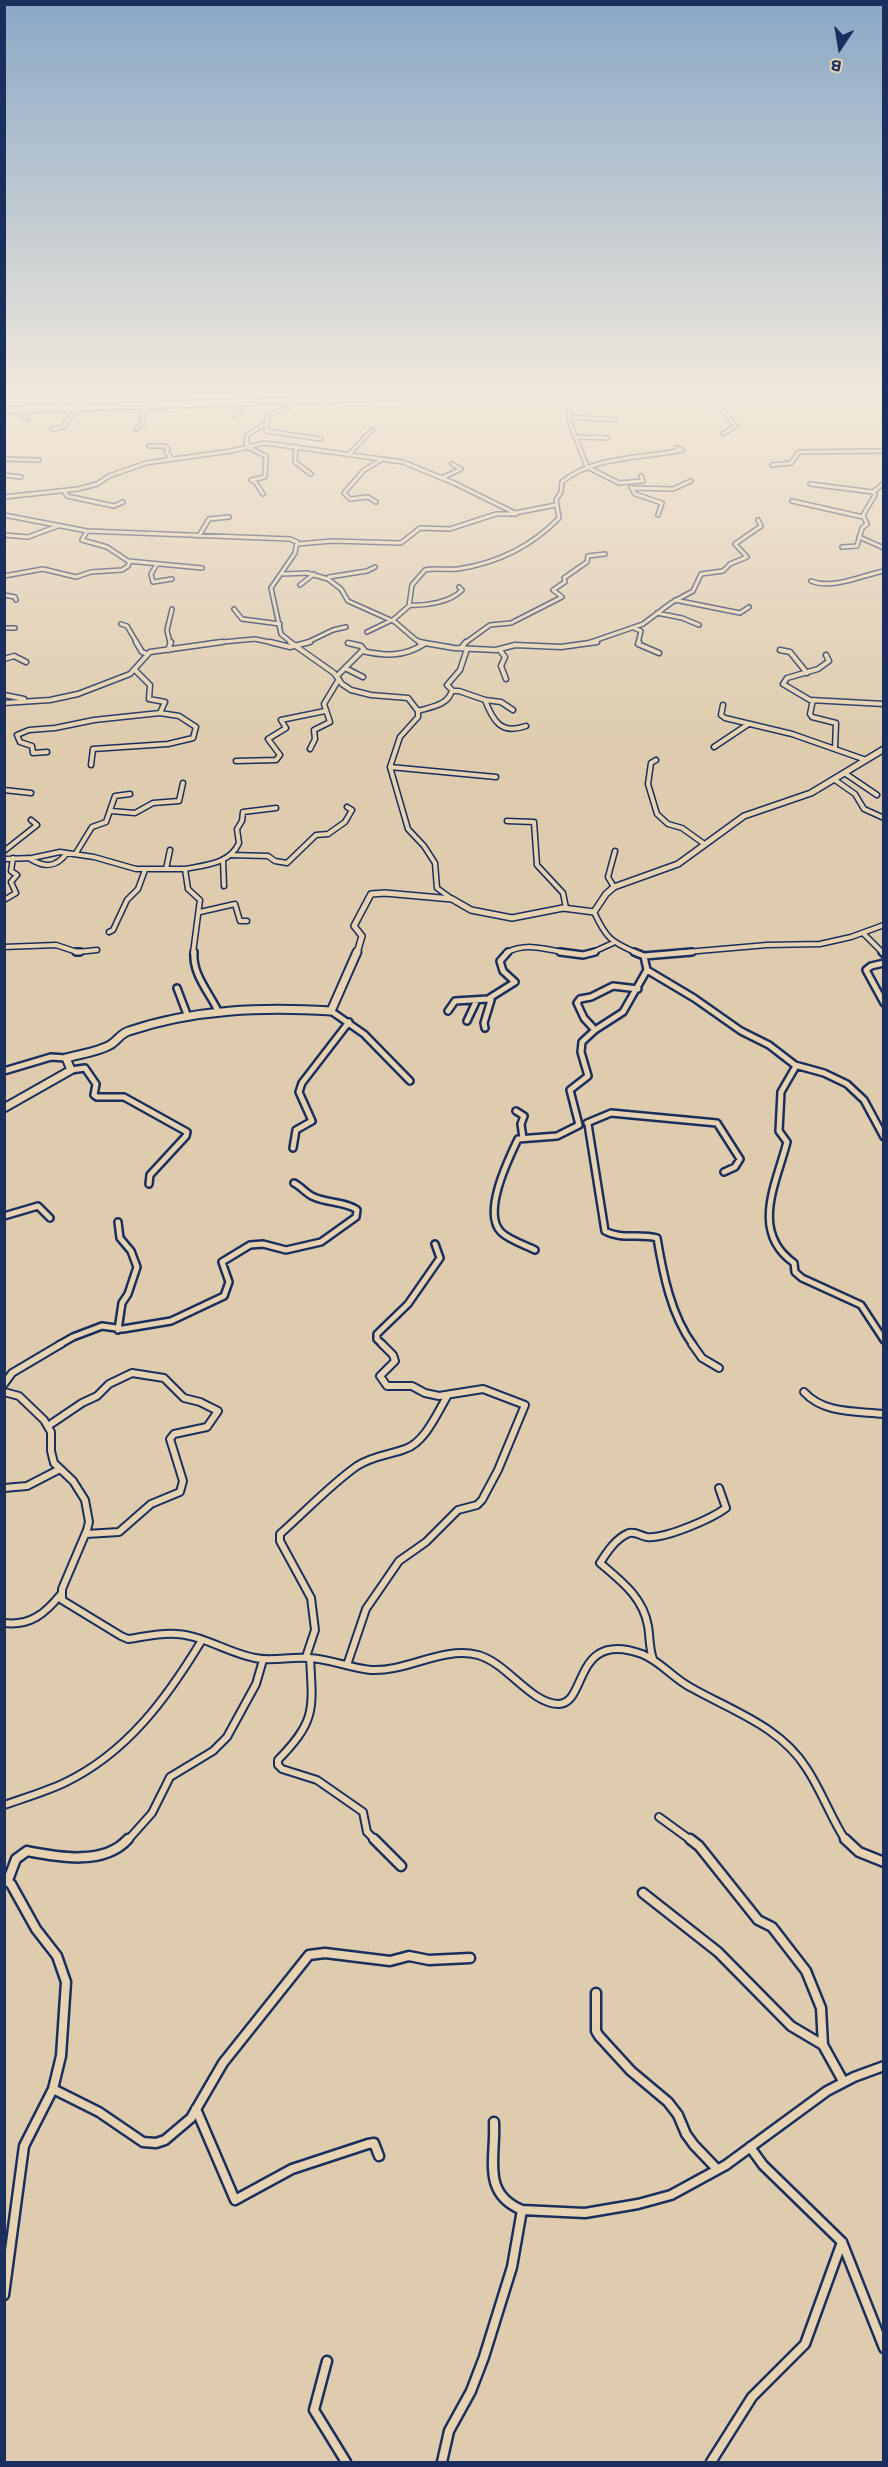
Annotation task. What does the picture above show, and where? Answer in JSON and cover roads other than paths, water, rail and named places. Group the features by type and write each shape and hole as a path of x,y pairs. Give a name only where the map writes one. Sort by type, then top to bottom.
{"street":[{"path":"515,512 525,513"},
{"path":"4,515 87,531 290,539 298,544 332,541 401,543 420,528 450,529 496,514 528,512"},
{"path":"367,632 393,620 410,605 412,585 425,570 463,568 512,553 535,539 558,519 559,512"},
{"path":"841,512 863,517 867,524 862,528 856,547 842,547"},
{"path":"863,517 866,512"},
{"path":"199,536 209,519 229,517"},
{"path":"329,577 343,591 348,601 393,620 415,641 424,644 467,649 499,649 520,644 555,647 579,645 608,638 634,628 675,600 693,591 700,574 722,571 748,557 738,550 735,544 761,526 758,520"},
{"path":"4,536 28,537 58,526"},
{"path":"87,531 83,540 108,547 115,554 130,561 202,568"},
{"path":"859,537 884,548"},
{"path":"298,544 283,574 271,588 282,636 295,648 338,678 345,686 362,694 408,698 418,711"},
{"path":"461,648 490,625 511,623 562,597 553,591 564,582 564,578 587,562 588,556 605,554"},
{"path":"4,576 45,569 76,577 91,572 122,570 128,566 130,561"},
{"path":"157,564 151,574 153,582 172,579"},
{"path":"283,574 314,574 329,577 367,571 375,567"},
{"path":"811,581 817,584 837,582 884,571"},
{"path":"300,585 314,574"},
{"path":"410,605 422,606 460,593 462,590 459,587"},
{"path":"4,595 15,597 15,600"},
{"path":"675,600 740,613 749,607"},
{"path":"168,650 171,640 166,630 172,609"},
{"path":"234,609 242,619 280,624"},
{"path":"657,614 686,619 699,625"},
{"path":"121,624 127,626 142,652 147,654 228,640 256,639 295,648 334,628 346,627"},
{"path":"4,628 15,628"},
{"path":"634,628 641,631 639,645 659,653"},
{"path":"348,643 361,646 365,651"},
{"path":"310,749 315,739 314,730 330,722 324,711 324,704 338,678 357,654 365,651 381,655 410,653 424,644"},
{"path":"452,691 447,685 460,670 467,649"},
{"path":"499,649 505,659 501,666 506,679"},
{"path":"780,650 790,652 807,673"},
{"path":"4,703 73,696 114,681 135,670 146,659 147,654"},
{"path":"826,655 828,663 807,673 787,678 783,682 813,700 884,704"},
{"path":"4,659 14,656 26,662"},
{"path":"345,668 363,677"},
{"path":"135,670 150,685 149,699 165,702 160,713"},
{"path":"418,711 441,704 452,695 452,691"},
{"path":"452,691 501,702 513,710"},
{"path":"4,695 31,701"},
{"path":"485,700 493,720 501,726 515,730 526,726"},
{"path":"813,700 810,714 812,717 836,722 835,748"},
{"path":"723,705 723,716 747,725 792,734 808,742 835,748 866,760"},
{"path":"236,761 276,760 280,755 268,739 286,728 281,720 300,713 314,714 324,711"},
{"path":"418,711 416,720 402,732 390,767 408,829 430,852 435,863 437,888 471,910 512,918 566,908 594,912"},
{"path":"47,752 32,752 32,747 20,742 17,735 29,729 55,728 94,720 160,713 179,716 196,727 193,738 168,744 93,749 91,765"},
{"path":"714,747 747,725"},
{"path":"594,912 606,894 614,887 678,864 692,855 703,843 748,814 809,794 848,775 884,749"},
{"path":"656,760 651,764 647,778 657,813 668,824 682,828 703,843"},
{"path":"390,767 496,777"},
{"path":"848,775 877,795"},
{"path":"835,780 855,794 864,809 884,818"},
{"path":"111,811 137,812 153,803 177,801 183,783"},
{"path":"4,790 31,793"},
{"path":"76,854 91,828 106,822 115,796 130,794"},
{"path":"231,855 261,855 287,862 316,835 329,833 345,822 352,811 347,807"},
{"path":"4,859 67,853 145,870 185,869 223,860 231,855 239,843 237,828 242,821 243,812 276,808"},
{"path":"4,851 37,825 31,820"},
{"path":"507,821 534,822 537,865 562,893 566,908"},
{"path":"165,869 172,852 170,850"},
{"path":"614,887 608,877 615,851"},
{"path":"29,858 48,867 60,862 67,853"},
{"path":"4,900 16,893 11,882 16,875 11,871 13,858"},
{"path":"223,860 224,886"},
{"path":"185,869 188,889 200,900 193,956 203,988 212,996 218,1011"},
{"path":"109,932 113,930 127,900 138,889 145,870"},
{"path":"331,1011 345,989 359,954 362,936 354,926 367,897 385,893 452,899"},
{"path":"200,912 235,904 240,921 247,921"},
{"path":"594,912 603,931 613,943 644,956 749,946 820,944 884,926"},
{"path":"862,933 884,954"},
{"path":"448,1011 454,1001 490,1000 515,982 503,971 500,962 503,956 520,947 537,946 582,955 593,953 613,943"},
{"path":"4,947 56,945 74,951 97,950"},
{"path":"579,1123 570,1089 588,1076 581,1045 584,1039 595,1030 623,1012 647,970 644,956"},
{"path":"884,963 866,968 884,1003"},
{"path":"647,970 694,998 741,1031 769,1045 796,1066 824,1073 847,1084 864,1100 884,1137"},
{"path":"595,1030 587,1023 580,1011 577,1003 580,999 613,986 638,989"},
{"path":"177,988 188,1017"},
{"path":"485,1028 484,1023 490,1000"},
{"path":"467,1021 476,1002"},
{"path":"4,1071 51,1057 66,1058 110,1046 125,1032 141,1027 218,1011 279,1008 331,1011 364,1032 410,1081"},
{"path":"293,1148 296,1130 312,1121 299,1092 302,1083 349,1022"},
{"path":"66,1058 71,1070"},
{"path":"796,1066 781,1092 779,1131 787,1140 787,1145 770,1207 769,1230 781,1254 794,1263 795,1272 801,1278 840,1292 861,1304 875,1332 884,1340"},
{"path":"4,1107 71,1070 85,1068 96,1084 94,1095 97,1098 124,1097 188,1132 186,1137 150,1174 149,1184"},
{"path":"516,1111 524,1116 521,1124 523,1138"},
{"path":"579,1123 588,1124 611,1113 717,1123 737,1150 740,1159 735,1167 724,1172"},
{"path":"535,1250 501,1232 493,1213 495,1199 513,1146 518,1139 557,1136 573,1130 579,1123"},
{"path":"588,1124 605,1231 613,1235 645,1235 657,1238 667,1288 686,1336 702,1358 718,1368"},
{"path":"4,1384 12,1373 66,1340 99,1327 118,1330 171,1321 224,1296 229,1282 222,1262 247,1246 263,1244 286,1250 321,1242 356,1217 357,1210 352,1206 337,1206 327,1200 310,1196 294,1183"},
{"path":"4,1216 38,1206 50,1218"},
{"path":"118,1222 120,1238 131,1251 137,1266 128,1294 122,1303 118,1330"},
{"path":"347,1665 366,1609 399,1561 431,1538 458,1510 477,1505 482,1500 498,1470 525,1405 483,1389 448,1395 430,1395 412,1386 387,1386 380,1376 395,1364 395,1358 376,1337 408,1304 440,1258 435,1244"},
{"path":"48,1426 82,1403 97,1396 109,1384 132,1372 164,1378 184,1398 200,1401 218,1411 207,1427 174,1434 170,1439 183,1481 180,1492 151,1504 118,1532 86,1534"},
{"path":"4,1392 15,1394 27,1402 48,1426 51,1432 52,1457 60,1469 74,1480 85,1500 89,1522 61,1594 40,1618 21,1624 4,1623"},
{"path":"804,1392 814,1402 826,1406 884,1414"},
{"path":"401,1866 367,1832 363,1812 317,1780 278,1766 278,1760 304,1733 310,1722 314,1693 308,1658 315,1630 311,1598 280,1541 280,1534 358,1465 383,1454 407,1449 414,1444 424,1433 448,1395"},
{"path":"4,1488 14,1490 29,1486 60,1469"},
{"path":"654,1661 648,1644 647,1618 639,1602 620,1577 600,1563 609,1548 626,1534 633,1532 653,1536 696,1525 712,1518 726,1508 719,1488"},
{"path":"61,1594 66,1603 125,1638 172,1633 202,1640 263,1660 308,1658 372,1670 387,1670 450,1653 472,1654 495,1663 517,1677 545,1701 558,1704 571,1699 579,1687 583,1669 602,1652 625,1650 642,1654 684,1684 757,1721 786,1743 802,1760 847,1843 859,1852 884,1862"},
{"path":"4,1805 66,1782 125,1743 166,1697 202,1640"},
{"path":"4,2295 24,2146 53,2089 61,2056 65,1976 57,1956 36,1929 6,1879 14,1859 27,1851 64,1858 111,1853 125,1843 152,1813 170,1777 213,1751 227,1737 256,1684 263,1660"},
{"path":"659,1817 699,1846 758,1920 772,1927 806,1971 821,2008 823,2045 843,2081"},
{"path":"643,1893 718,1953 791,2026 823,2045"},
{"path":"53,2089 99,2112 143,2142 156,2143 174,2135 196,2109 223,2063 309,1955 325,1953 390,1961 409,1956 429,1960 470,1958"},
{"path":"596,1993 596,2031 599,2036 631,2071 668,2102 678,2115 694,2145 717,2169"},
{"path":"494,2122 492,2172 503,2202 522,2210 578,2214 669,2196 750,2147 820,2094 843,2081 884,2066"},
{"path":"196,2109 235,2200 292,2169 368,2144 374,2143 379,2156"},
{"path":"750,2147 763,2165 842,2242 884,2348"},
{"path":"442,2463 449,2431 471,2391 484,2357 512,2267 522,2210"},
{"path":"711,2463 752,2397 805,2344 842,2242"},
{"path":"327,2361 314,2410 346,2463"}]}
